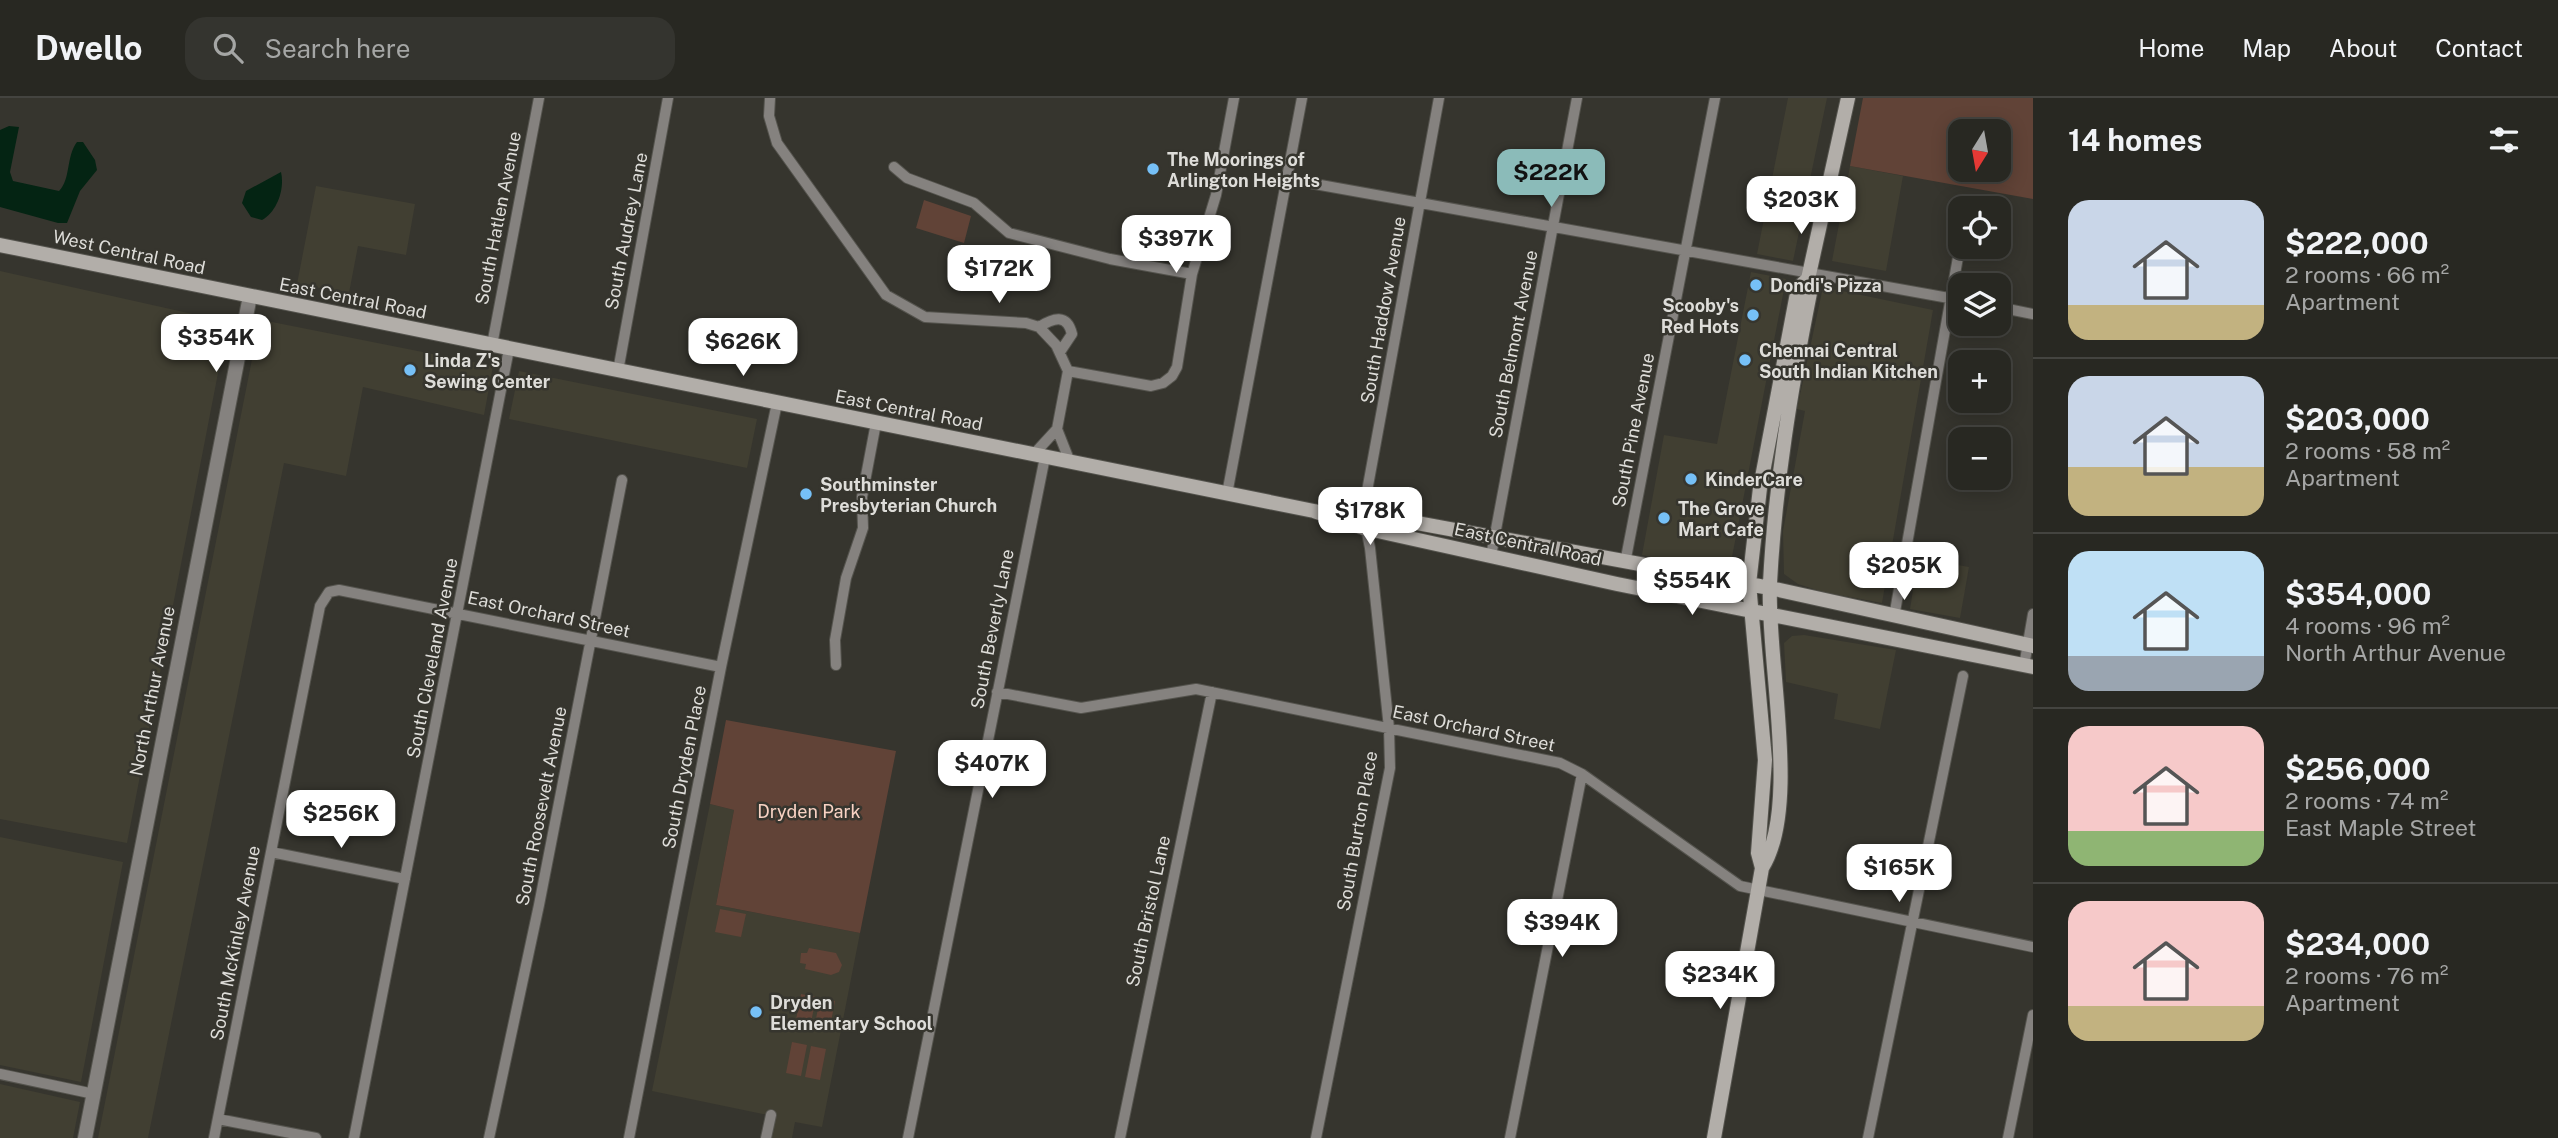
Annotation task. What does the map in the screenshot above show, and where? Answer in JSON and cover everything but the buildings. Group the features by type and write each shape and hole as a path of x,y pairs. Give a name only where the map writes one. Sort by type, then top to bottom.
{"main road":[{"path":"1762,868 1772,853 1781,764 1770,588 1776,493 1810,293 1809,276 1848,98"},
{"name":"West Central Road","path":"0,245 250,296"},
{"path":"1714,1138 1762,868 1758,853 1765,760 1749,584 1760,488 1798,288 1809,276"},
{"name":"East Central Road","path":"250,296 1314,511 1494,538 1770,588 2030,646"},
{"name":"East Central Road","path":"1364,520 1491,556 2030,667"}],"street":[{"name":"South Hatlen Avenue","path":"492,345 539,98"},
{"name":"South Audrey Lane","path":"618,371 668,98"},
{"path":"770,98 769,116 777,143 876,285 910,311 938,319 1015,322 1039,327 1060,352 1068,371 1057,429 1040,455"},
{"path":"1068,371 1139,384 1164,383 1172,376 1177,367 1192,274 1216,195 1234,98"},
{"path":"1227,494 1301,98"},
{"name":"South Haddow Avenue","path":"1364,520 1439,98"},
{"name":"South Belmont Avenue","path":"1491,556 1577,98"},
{"name":"South Pine Avenue","path":"1625,563 1715,98"},
{"path":"894,167 907,178 974,203 1009,233 1110,259 1192,274"},
{"path":"1287,179 1686,249 1809,276 1948,299"},
{"name":"North Arthur Avenue","path":"85,1138 250,296"},
{"path":"2011,310 2033,314"},
{"path":"1039,327 1053,318 1062,319 1070,326 1072,334 1060,352"},
{"path":"1894,617 1948,336"},
{"name":"South Cleveland Avenue","path":"354,1138 509,349"},
{"name":"South Dryden Place","path":"629,1138 721,667 777,403"},
{"path":"836,665 835,640 846,578 863,528 862,497 876,423"},
{"path":"1057,429 1070,462"},
{"name":"South Beverly Lane","path":"908,1138 997,692 1040,455"},
{"name":"South Roosevelt Avenue","path":"488,1138 592,641 622,480"},
{"name":"South Burton Place","path":"1316,1138 1390,768 1389,728 1370,548 1364,520"},
{"name":"East Orchard Street","path":"329,592 340,590 721,667"},
{"name":"South McKinley Avenue","path":"214,1138 320,606 329,592"},
{"path":"2030,667 2033,614"},
{"path":"1868,1138 1963,676"},
{"name":"East Orchard Street","path":"997,692 1082,708 1183,690 1212,692 1560,763 1582,774 1740,886 2033,947"},
{"name":"South Bristol Lane","path":"1120,1138 1212,692"},
{"path":"1510,1138 1582,774"},
{"path":"271,852 405,879"},
{"path":"2008,1138 2033,1015"},
{"path":"0,1074 94,1094"},
{"path":"766,1138 771,1115"},
{"path":"218,1119 316,1138"}],"shaded area":[{"path":"1788,98 1827,98 1793,261 1757,254"},
{"path":"9,126 19,127 10,172 13,181 59,191 77,142 83,142 95,160 97,170 80,191 67,223 0,207 0,130"},
{"path":"1850,166 1903,176 1886,271 1832,261"},
{"path":"281,172 281,193 272,212 262,220 251,217 242,203 246,191"},
{"path":"316,186 415,204 406,255 358,246 349,293 297,284"},
{"path":"0,271 224,321 225,337 127,843 0,819"},
{"path":"1751,272 1786,279 1731,562 1725,569 1717,572 1642,555 1664,435 1717,444"},
{"path":"1823,287 1933,310 1882,603 1823,592 1798,584 1784,574 1783,531 1805,411 1797,409"},
{"path":"267,321 493,366 484,415 363,387 346,476 284,463 148,1138 98,1138 258,329"},
{"path":"519,371 757,419 747,468 509,419"},
{"path":"1918,558 1969,567 1960,618 1910,609"},
{"path":"1804,635 1896,650 1880,729 1834,719 1838,694 1786,682 1784,643 1792,636"},
{"name":"Dryden Elementary School","path":"710,804 734,810 716,905 860,933 822,1127 795,1122 792,1138 769,1138 773,1116 652,1091"},
{"path":"0,837 123,862 81,1082 0,1065"},
{"path":"0,1084 80,1102 73,1138 0,1138"}],"green space":[{"path":"1863,98 2033,98 2033,199 1850,166"},
{"path":"924,200 971,216 964,243 916,228"},
{"name":"Dryden Park","path":"726,720 896,751 860,933 716,905 734,810 710,804"},
{"path":"720,909 746,914 741,937 715,932"},
{"path":"809,948 836,953 842,965 839,972 831,975 805,969 806,964 800,963 801,953 807,953"},
{"path":"801,994 816,997 810,1028 795,1025"},
{"path":"820,998 835,1001 829,1032 814,1029"},
{"path":"792,1042 807,1045 801,1076 786,1073"},
{"path":"811,1046 826,1049 820,1080 805,1077"}],"place":[{"name":"The Moorings of Arlington Heights","path":"1153,169"},
{"name":"Dondi's Pizza","path":"1756,285"},
{"name":"Scooby's Red Hots","path":"1753,315"},
{"name":"Chennai Central South Indian Kitchen","path":"1745,360"},
{"name":"Linda Z's Sewing Center","path":"410,370"},
{"name":"KinderCare","path":"1691,479"},
{"name":"Southminster Presbyterian Church","path":"806,494"},
{"name":"The Grove Mart Cafe","path":"1664,518"},
{"name":"Dryden Elementary School","path":"756,1012"}]}
